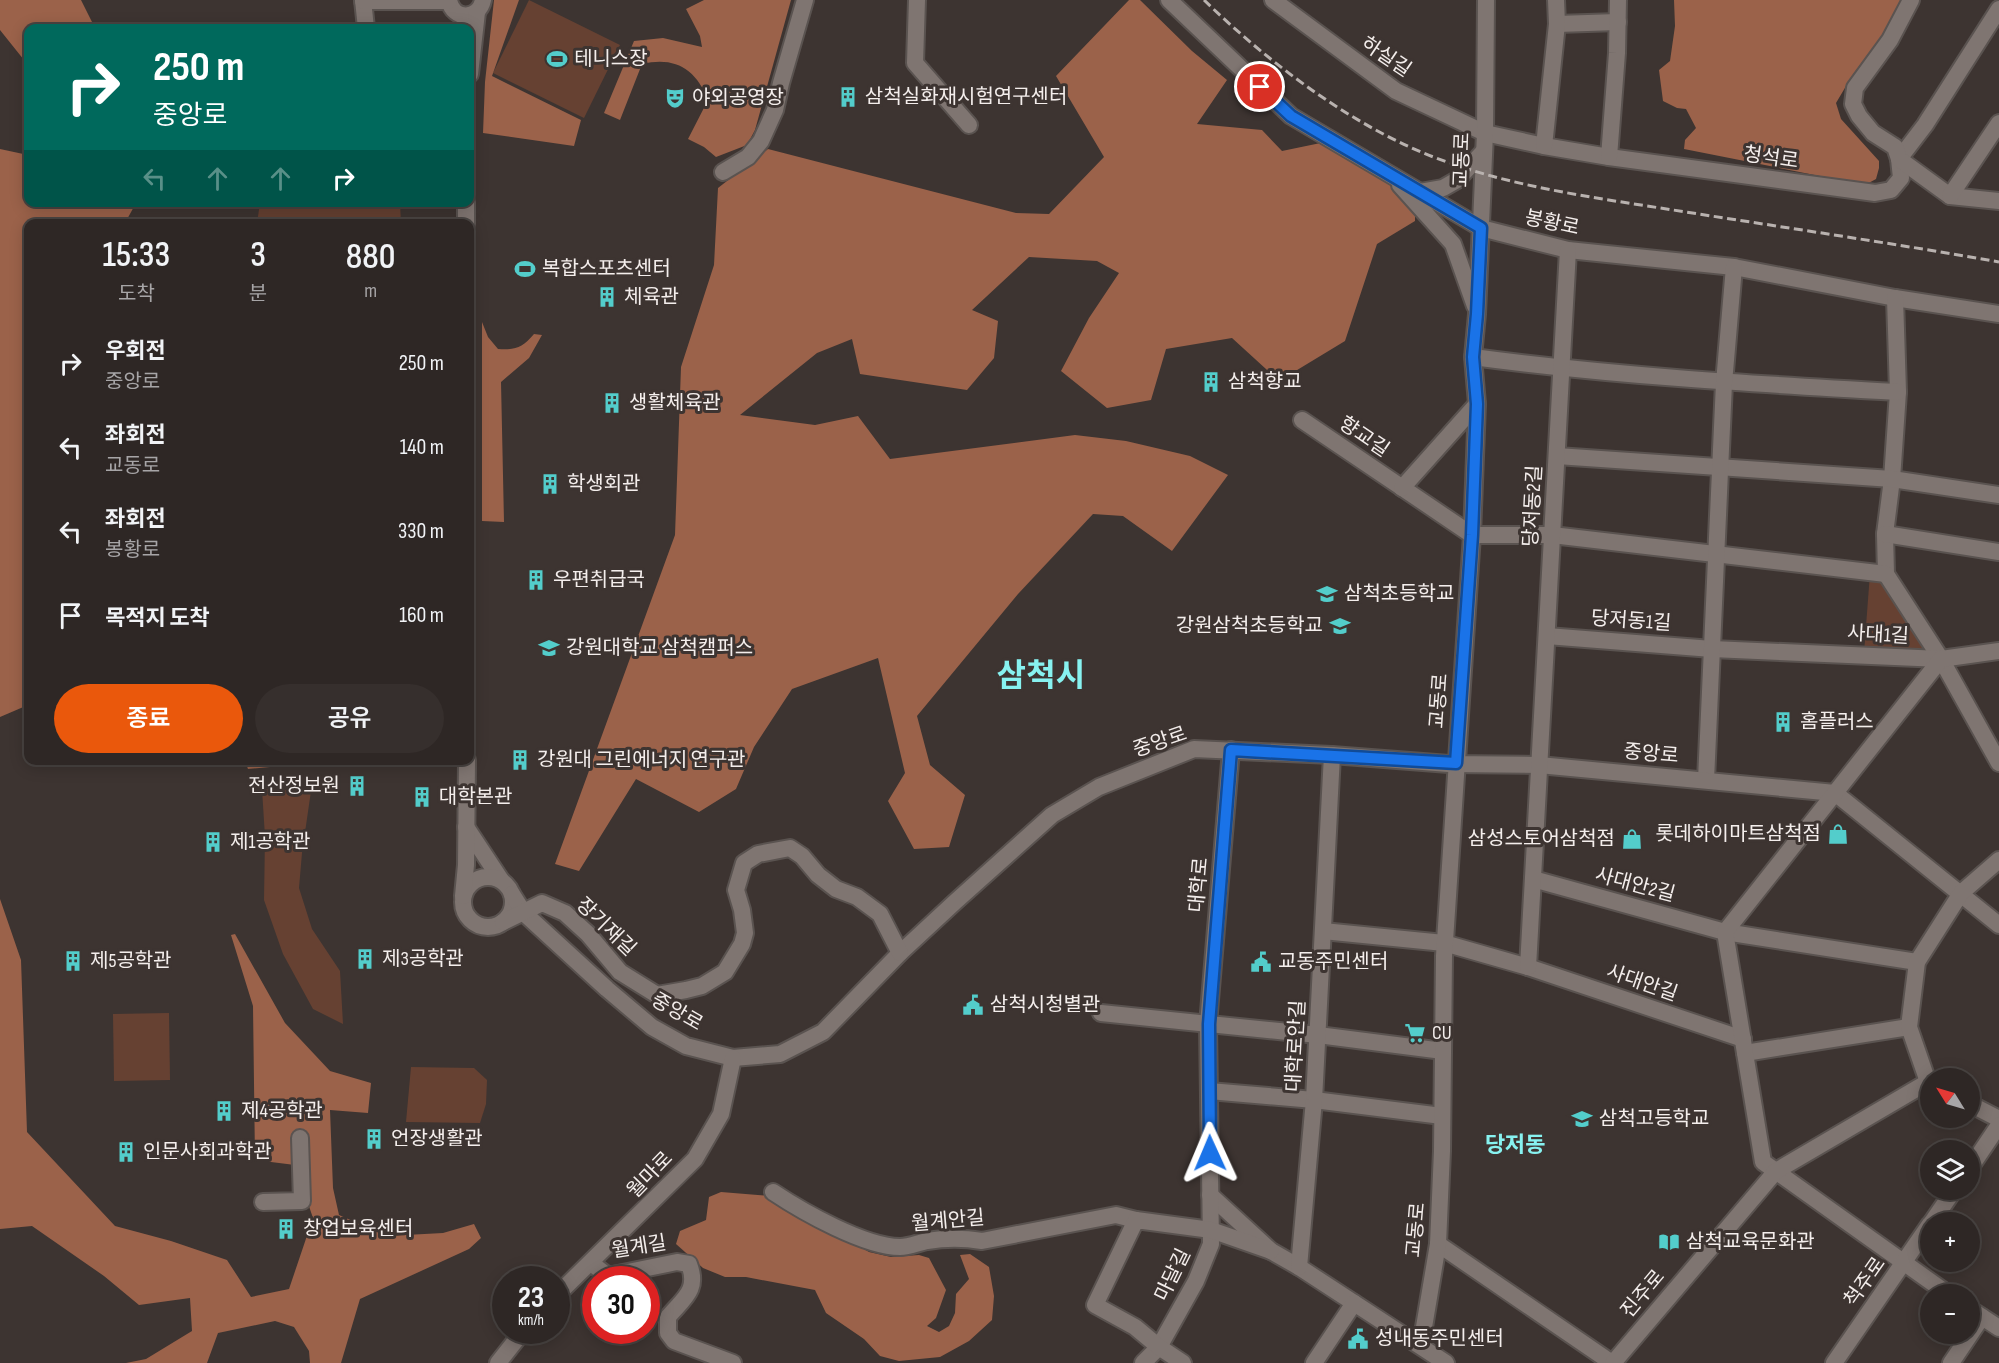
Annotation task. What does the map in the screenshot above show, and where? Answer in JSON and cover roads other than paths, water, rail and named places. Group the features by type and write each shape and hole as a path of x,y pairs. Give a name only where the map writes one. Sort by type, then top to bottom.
{"street":[{"path":"366,24 363,0 450,4 461,16 467,16 480,6"},
{"path":"723,172 748,157 761,141 775,110 805,0"},
{"path":"917,0 915,63 969,125"},
{"name":"봉황로","path":"1169,0 1291,116 1481,228 1568,250 1734,267 1895,298 1999,314"},
{"name":"하실길","path":"1273,0 1396,91 1485,133"},
{"name":"교동로","path":"1421,1346 1438,1244 1444,943 1472,535 1477,404 1473,357 1485,133 1486,0"},
{"path":"1544,146 1557,24 1556,0"},
{"path":"1610,157 1618,0"},
{"path":"1911,0 1890,40 1855,88 1853,104 1859,116 1873,133 1895,147 1899,159 1950,196 1999,201"},
{"path":"450,4 455,24"},
{"path":"474,47 480,6"},
{"name":"청석로","path":"1485,133 1610,157 1875,193 1891,190 1901,178 1899,159 1924,125 1999,9"},
{"path":"1557,24 1618,22"},
{"path":"1950,196 1999,123"},
{"path":"1420,192 1443,188 1457,180 1484,151"},
{"path":"1391,175 1454,244 1477,314"},
{"name":"당저동2길","path":"1539,765 1568,250"},
{"path":"1706,780 1724,383 1734,267"},
{"path":"1472,535 1552,535 1886,574 1885,534 1892,479 1898,392 1895,298"},
{"path":"1473,357 1562,369 1724,383 1898,392"},
{"path":"1402,488 1477,404"},
{"name":"향교길","path":"1302,420 1472,535"},
{"path":"1557,456 1892,479 1999,495"},
{"path":"1885,534 1999,552"},
{"name":"사대1길","path":"1886,574 1941,659"},
{"name":"당저동1길","path":"1547,636 1712,649"},
{"name":"사대1길","path":"1712,649 1941,659"},
{"path":"1933,1284 1763,1162 1725,932 1941,659 1999,651"},
{"path":"1941,659 1999,763"},
{"name":"중앙로","path":"512,894 524,913 652,1027 686,1046 733,1058 780,1054 823,1032 852,1005 900,953 1052,815 1099,787 1194,749 1456,763 1539,765 1835,793"},
{"name":"대학로","path":"1210,1195 1209,1024 1231,750"},
{"name":"대학로안길","path":"1299,1267 1314,1100 1332,755"},
{"path":"467,765 464,911 476,924 487,927 524,913"},
{"path":"1323,931 1444,943 1528,967 1539,765"},
{"path":"1835,793 1999,925"},
{"path":"466,827 512,894 512,909 503,922"},
{"name":"장기재길","path":"524,913 542,903 565,913 588,934 620,972 657,995 686,990 702,986 725,972 742,944 745,933 736,890 744,863 758,854 790,848 802,856 818,875 836,889 857,897 880,914 900,953"},
{"path":"1924,1068 1909,1027 1917,962 1961,893 1999,860"},
{"path":"463,896 467,888 478,879 492,877 501,880"},
{"name":"사대안2길","path":"1533,879 1725,932"},
{"path":"1725,932 1917,962"},
{"name":"사대안길","path":"1528,967 1744,1046 1909,1027"},
{"path":"1101,1013 1318,1035 1443,1051"},
{"name":"월마로","path":"570,1283 695,1159 721,1114 733,1058"},
{"path":"1776,1171 1920,1088"},
{"path":"1209,1091 1314,1100 1442,1116"},
{"path":"1980,1109 1999,1119"},
{"path":"1980,1153 1999,1125"},
{"path":"263,1202 302,1202 300,1138"},
{"name":"진주로","path":"1438,1244 1612,1363 1776,1171"},
{"name":"월계안길","path":"773,1192 796,1208 849,1232 875,1242 900,1247 927,1241 961,1238 982,1241 1116,1215 1136,1220 1211,1230"},
{"path":"1210,1195 1271,1251"},
{"name":"마달길","path":"1143,1363 1159,1347 1196,1281 1211,1244 1210,1195"},
{"path":"1136,1220 1095,1305 1135,1327 1183,1363"},
{"path":"1211,1230 1271,1251 1446,1363"},
{"name":"척주로","path":"1834,1363 1920,1239"},
{"name":"월계길","path":"591,1263 608,1276 677,1262 689,1264 694,1277 692,1288 668,1317 668,1332 674,1341 733,1363"},
{"path":"1314,1363 1354,1303"},
{"path":"1980,1315 1999,1327"},
{"path":"498,1363 514,1344"},
{"path":"1952,1363 1961,1344"}],"railway":[{"path":"1204,0 1258,48 1317,94 1381,133 1414,149 1474,171 1587,196 1999,262"}],"place":[{"name":"테니스장","path":"557,59"},
{"name":"삼척실화재시험연구센터","path":"848,97"},
{"name":"야외공영장","path":"675,98"},
{"name":"복합스포츠센터","path":"525,269"},
{"name":"체육관","path":"607,297"},
{"name":"삼척향교","path":"1211,382"},
{"name":"생활체육관","path":"612,403"},
{"name":"학생회관","path":"550,484"},
{"name":"우편취급국","path":"536,580"},
{"name":"삼척초등학교","path":"1327,594"},
{"name":"강원삼척초등학교","path":"1340,626"},
{"name":"강원대학교 삼척캠퍼스","path":"549,648"},
{"name":"홈플러스","path":"1783,722"},
{"name":"강원대 그린에너지 연구관","path":"520,760"},
{"name":"전산정보원","path":"357,786"},
{"name":"대학본관","path":"422,797"},
{"name":"롯데하이마트삼척점","path":"1838,834"},
{"name":"삼성스토어삼척점","path":"1632,839"},
{"name":"제1공학관","path":"213,842"},
{"name":"제3공학관","path":"365,959"},
{"name":"제5공학관","path":"73,961"},
{"name":"교동주민센터","path":"1261,962"},
{"name":"삼척시청별관","path":"973,1005"},
{"name":"CU","path":"1415,1033"},
{"name":"제4공학관","path":"224,1111"},
{"name":"삼척고등학교","path":"1582,1119"},
{"name":"언장생활관","path":"374,1139"},
{"name":"인문사회과학관","path":"126,1152"},
{"name":"창업보육센터","path":"286,1229"},
{"name":"삼척교육문화관","path":"1669,1242"},
{"name":"성내동주민센터","path":"1358,1339"}],"district":[{"name":"삼척시","path":"1041,676"},
{"name":"당저동","path":"1515,1145"}]}
